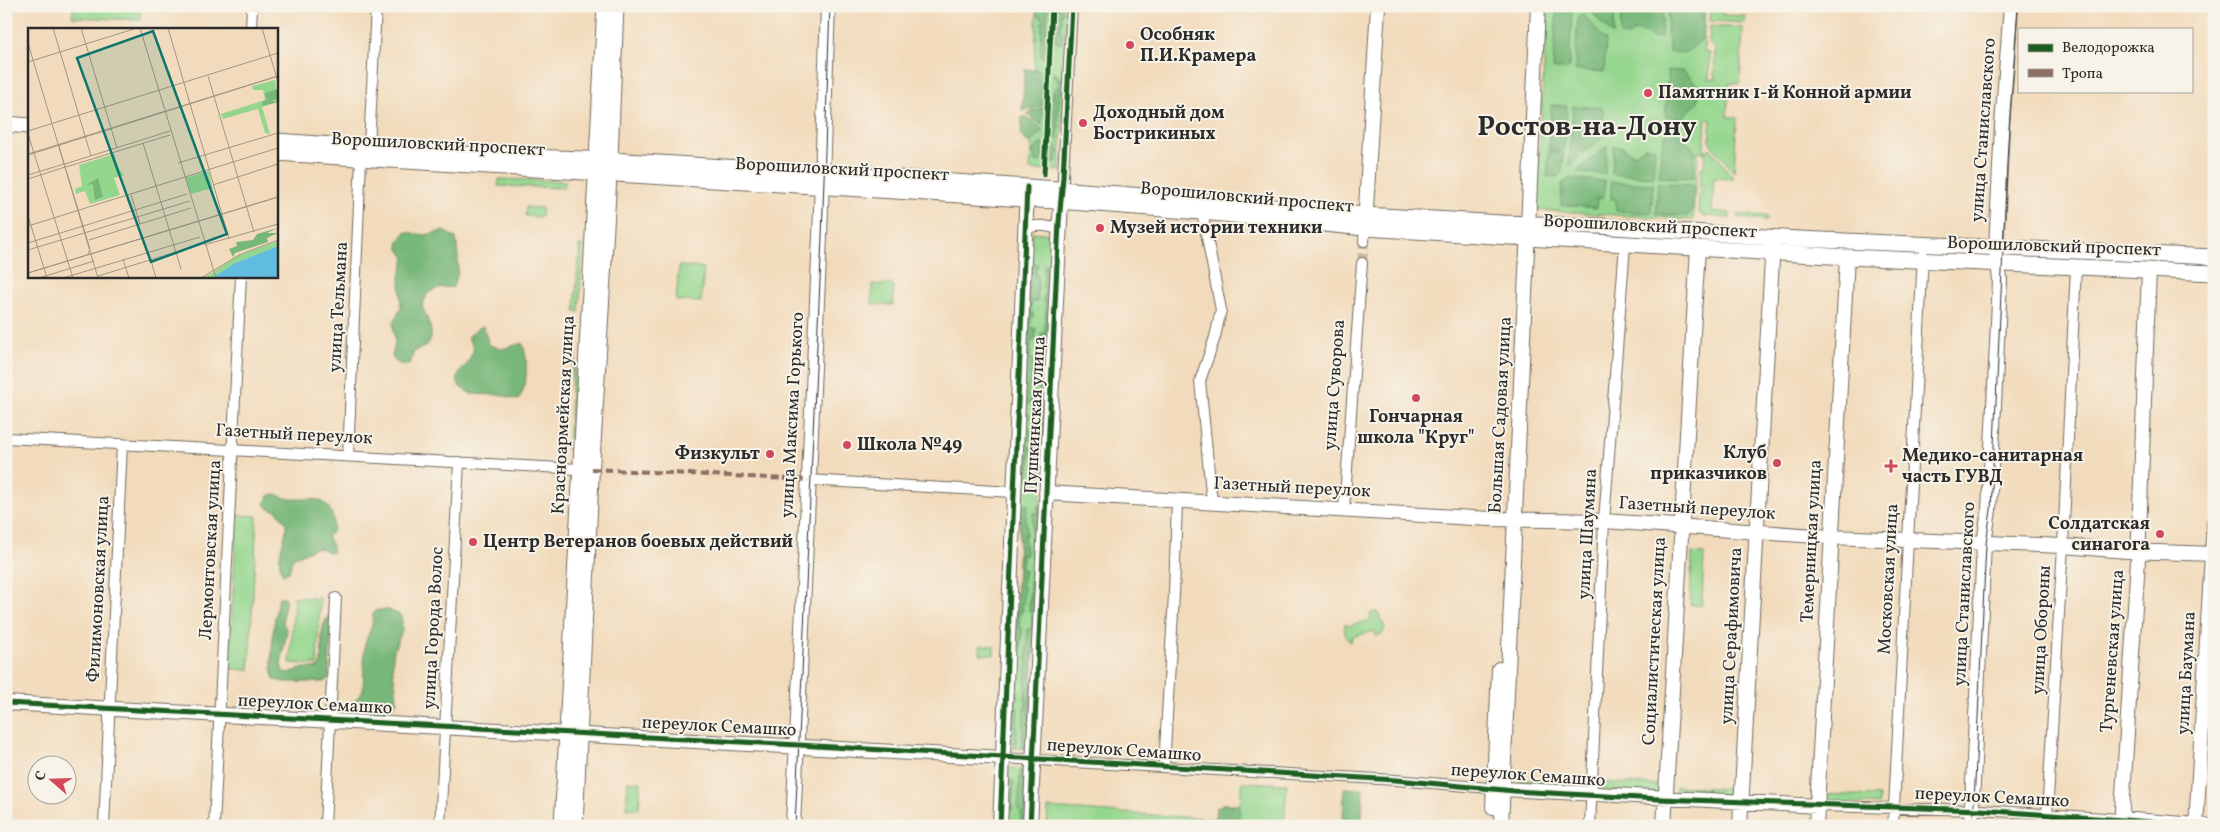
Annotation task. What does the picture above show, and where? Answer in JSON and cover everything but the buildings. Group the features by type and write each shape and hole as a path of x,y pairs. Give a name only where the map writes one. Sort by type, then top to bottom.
{"main road":[{"name":"Красноармейская улица","path":"562,826 573,734 591,478 604,166 605,6"},
{"name":"Красноармейская улица","path":"575,826 573,734 579,469 616,6"},
{"path":"6,124 28,126"},
{"path":"6,135 28,136"},
{"name":"Ворошиловский проспект","path":"278,142 365,153"},
{"name":"Ворошиловский проспект","path":"278,153 365,153 1062,195 1365,228"},
{"name":"Ворошиловский проспект","path":"1062,195 1202,212 1365,228 1523,231 1773,246 1846,258 2214,273"},
{"name":"Ворошиловский проспект","path":"1523,231 1625,244 1698,248 1924,244 2214,257"}],"street":[{"path":"251,28 252,6"},
{"name":"улица Тельмана","path":"348,456 365,153 376,6"},
{"name":"улица Максима Горького","path":"793,826 828,6"},
{"name":"Пушкинская улица","path":"1030,826 1059,229 1072,6"},
{"path":"1365,228 1378,6"},
{"name":"Большая Садовая улица","path":"1492,826 1498,788 1523,231 1529,6"},
{"name":"Большая Садовая улица","path":"1523,231 1538,6"},
{"name":"улица Станиславского","path":"1971,826 1984,544 1989,510 2000,280 1996,248 2002,126 2011,6"},
{"name":"Пушкинская улица","path":"1000,826 1027,193"},
{"path":"1202,212 1221,310 1215,337 1200,381 1212,502"},
{"path":"1024,230 1030,226 1043,225 1059,229"},
{"name":"улица Шаумяна","path":"1590,826 1604,521 1625,244"},
{"name":"Московская улица","path":"1892,826 1924,244"},
{"name":"улица Серафимовича","path":"1740,826 1773,246"},
{"name":"Социалистическая улица","path":"1664,826 1698,248"},
{"name":"Темерницкая улица","path":"1816,826 1846,258"},
{"name":"улица Суворова","path":"1344,510 1362,263"},
{"name":"улица Обороны","path":"2047,815 2063,546 2076,267"},
{"name":"Тургеневская улица","path":"2121,822 2138,552 2149,270"},
{"name":"Лермонтовская улица","path":"214,826 241,278"},
{"name":"Газетный переулок","path":"6,438 579,469"},
{"name":"Филимоновская улица","path":"104,826 122,444"},
{"name":"улица Города Волос","path":"440,826 459,462"},
{"path":"808,480 1013,492"},
{"name":"Газетный переулок","path":"1046,493 1510,519 1604,521 1830,537 2213,554"},
{"path":"1164,767 1178,500"},
{"name":"улица Баумана","path":"2201,825 2214,522"},
{"path":"325,826 336,598"},
{"name":"переулок Семашко","path":"6,703 797,745 1396,780 1592,795 1818,806 1972,810 2121,822 2201,825"},
{"name":"Большая Садовая улица","path":"1498,788 1501,826"}],"green space":[{"path":"73,6 141,6 140,20 72,17"},
{"path":"1036,6 1048,6 1046,57 1041,57 1040,43 1043,32 1041,30 1043,24 1041,23 1044,20 1036,13"},
{"path":"1037,6 1067,6 1060,171 1030,170"},
{"path":"1057,6 1063,6 1061,8 1063,10 1061,17 1063,19 1060,26 1062,28 1060,30 1063,33 1062,43 1058,43 1055,37"},
{"path":"1547,6 1705,6 1704,52 1710,53 1709,79 1717,79 1714,75 1715,49 1709,43 1710,26 1743,28 1740,84 1729,83 1727,117 1737,117 1734,172 1709,142 1711,120 1706,119 1704,152 1698,152 1693,220 1536,210"},
{"path":"1557,6 1572,6 1569,69 1553,69"},
{"path":"1589,6 1615,6 1613,35 1588,8"},
{"path":"1711,6 1723,6 1723,15 1746,16 1745,23 1710,21"},
{"path":"1621,7 1663,10 1661,37 1653,37 1638,31 1629,36 1620,35"},
{"path":"1668,10 1703,13 1702,39 1686,53 1669,52 1669,38 1667,37"},
{"path":"1582,13 1606,41 1604,72 1575,70 1578,17"},
{"path":"1025,69 1038,70 1045,75 1043,105 1022,111"},
{"path":"1668,70 1684,71 1699,87 1698,102 1682,118 1665,116"},
{"path":"1054,72 1060,78 1060,84 1053,77"},
{"path":"1060,84 1060,92 1058,93 1060,101 1057,103 1060,106 1057,108 1059,116 1057,118 1059,121 1057,123 1059,126 1056,140 1051,134 1053,91"},
{"path":"1551,105 1567,106 1564,150 1549,150"},
{"path":"1573,106 1603,108 1601,138 1569,165"},
{"path":"1043,108 1042,125 1027,114"},
{"path":"1022,117 1026,117 1043,130 1029,144 1021,136"},
{"path":"1664,134 1680,134 1695,151 1693,178 1659,177"},
{"path":"1040,144 1043,144 1042,159 1039,163 1034,161 1035,156 1032,151"},
{"path":"1049,144 1054,144 1060,153 1056,156 1056,162 1052,164 1048,159"},
{"path":"1607,146 1605,174 1579,173 1578,171"},
{"path":"1614,146 1624,147 1629,152 1635,154 1645,147 1655,148 1653,177 1612,174"},
{"path":"1710,148 1733,177 1733,179 1714,178 1712,211 1730,213 1730,218 1703,216 1698,212 1701,168 1704,167 1705,151"},
{"path":"1549,152 1564,153 1562,172 1557,177 1547,176"},
{"path":"499,179 565,181 564,188 498,186"},
{"path":"1569,179 1605,181 1603,198 1598,198 1597,208 1561,205 1562,184"},
{"path":"1611,182 1653,184 1651,213 1616,211 1616,199 1611,199"},
{"path":"1658,183 1693,185 1692,211 1688,216 1656,214"},
{"path":"526,207 542,208 541,217 525,216"},
{"path":"1738,214 1767,216 1767,220 1738,218"},
{"path":"443,231 456,238 458,263 456,281 453,287 438,288 428,293 422,306 430,326 431,338 423,348 414,351 410,364 402,365 392,357 395,344 393,323 401,308 400,277 405,258 399,249 398,241 406,232 425,235"},
{"path":"1032,232 1054,234 1029,749 1010,748"},
{"path":"579,245 583,245 579,312 575,312"},
{"path":"1030,262 1037,264 1038,268 1036,268 1035,275 1038,276 1037,302 1031,302 1033,317 1031,318 1030,328 1036,328 1035,341 1031,341 1030,359 1034,360 1032,403 1027,403 1026,413 1029,414 1029,419 1026,420 1026,428 1031,429 1031,440 1028,440 1028,447 1031,447 1029,479 1023,479 1024,430 1022,429"},
{"path":"1052,263 1041,478 1039,478 1039,470 1035,470 1037,430 1041,430 1042,403 1038,403 1041,333 1045,333 1046,302 1043,301 1046,288 1043,287 1044,266"},
{"path":"679,266 704,268 701,302 676,301"},
{"path":"872,284 894,285 893,305 872,304"},
{"path":"483,326 489,345 502,349 522,343 526,356 526,380 518,400 501,395 471,394 460,387 457,376 467,364 474,349 468,337"},
{"path":"574,332 577,332 571,450 568,450"},
{"path":"277,494 291,499 320,500 325,504 333,518 332,533 327,536 332,546 332,553 317,548 293,557 289,572 283,574 280,556 287,524 277,511 268,508 264,503 270,495"},
{"path":"1021,504 1028,505 1025,523 1027,524 1026,535 1024,535 1026,555 1022,555 1021,569 1025,570 1021,587 1024,587 1019,628 1022,628 1017,666 1020,666 1016,690 1018,691 1018,699 1016,700 1016,707 1018,708 1016,748 1010,747"},
{"path":"1038,506 1040,506 1028,748 1022,747 1024,708 1026,708 1028,629 1031,629 1032,612 1029,612 1031,570 1034,570 1035,556 1031,555 1033,513 1038,513"},
{"path":"237,515 257,516 249,670 229,669"},
{"path":"1692,553 1704,554 1702,605 1690,605"},
{"path":"279,597 284,597 286,601 283,613 283,623 287,631 281,664 283,672 289,673 304,668 318,668 322,656 323,628 329,615 331,621 329,678 324,682 285,682 274,680 272,663 273,638"},
{"path":"294,597 320,598 317,665 290,663"},
{"path":"377,610 389,610 400,615 402,621 402,631 394,651 393,662 397,701 389,710 381,714 355,716 344,712 341,708 356,700 363,691 365,643 372,625 373,613"},
{"path":"1376,612 1380,614 1385,629 1382,634 1376,636 1374,631 1352,637 1351,643 1345,634 1345,624 1349,626 1371,620 1370,614"},
{"path":"980,645 994,646 994,655 980,654"},
{"path":"1009,768 1028,769 1025,826 1006,826"},
{"path":"1020,771 1027,771 1025,826 1017,826 1017,823 1021,822 1021,811 1018,810"},
{"path":"1520,779 1580,782 1579,790 1519,787"},
{"path":"628,781 641,782 639,809 626,808"},
{"path":"1009,781 1014,781 1012,810 1009,810 1009,822 1012,823 1012,826 1006,826"},
{"path":"1242,782 1287,784 1284,826 1047,826 1048,808 1215,819 1216,807 1221,807 1221,804 1240,804"},
{"path":"1599,782 1658,785 1657,793 1599,790"},
{"path":"1676,786 1733,789 1732,797 1675,794"},
{"path":"1344,788 1363,789 1362,818 1354,823 1343,822"},
{"path":"1824,794 1879,796 1879,805 1824,802"},
{"path":"1222,804 1240,806 1238,826 1194,826 1191,818 1215,819 1216,807 1221,808"}],"tunnel":[{"path":"1362,263 1364,241"}],"tram line":[{"path":"795,826 822,237 830,6"},
{"path":"1973,826 1986,544 1991,510 2008,142 2018,6"}],"marked path":[{"path":"592,469 808,480"}],"cycle path":[{"path":"1044,175 1052,6"},
{"path":"1030,826 1059,222 1072,6"},
{"path":"1000,826 1027,187"},
{"path":"6,703 799,745 1396,780 1515,791 1659,799 1980,810 2209,826"}],"place":[{"name":"Особняк П.И.Крамера","path":"1130,45"},
{"name":"Памятник 1-й Конной армии","path":"1648,93"},
{"name":"Доходный дом Бострикиных","path":"1083,123"},
{"name":"Музей истории техники","path":"1100,228"},
{"name":"Гончарная школа \"Круг\"","path":"1416,398"},
{"name":"Школа №49","path":"847,445"},
{"name":"Физкульт","path":"770,454"},
{"name":"Клуб приказчиков","path":"1777,463"},
{"name":"Медико-санитарная часть ГУВД","path":"1891,466"},
{"name":"Солдатская синагога","path":"2160,534"},
{"name":"Центр Ветеранов боевых действий","path":"473,542"}],"district":[{"name":"Ростов-на-Дону","path":"1587,127"}]}
